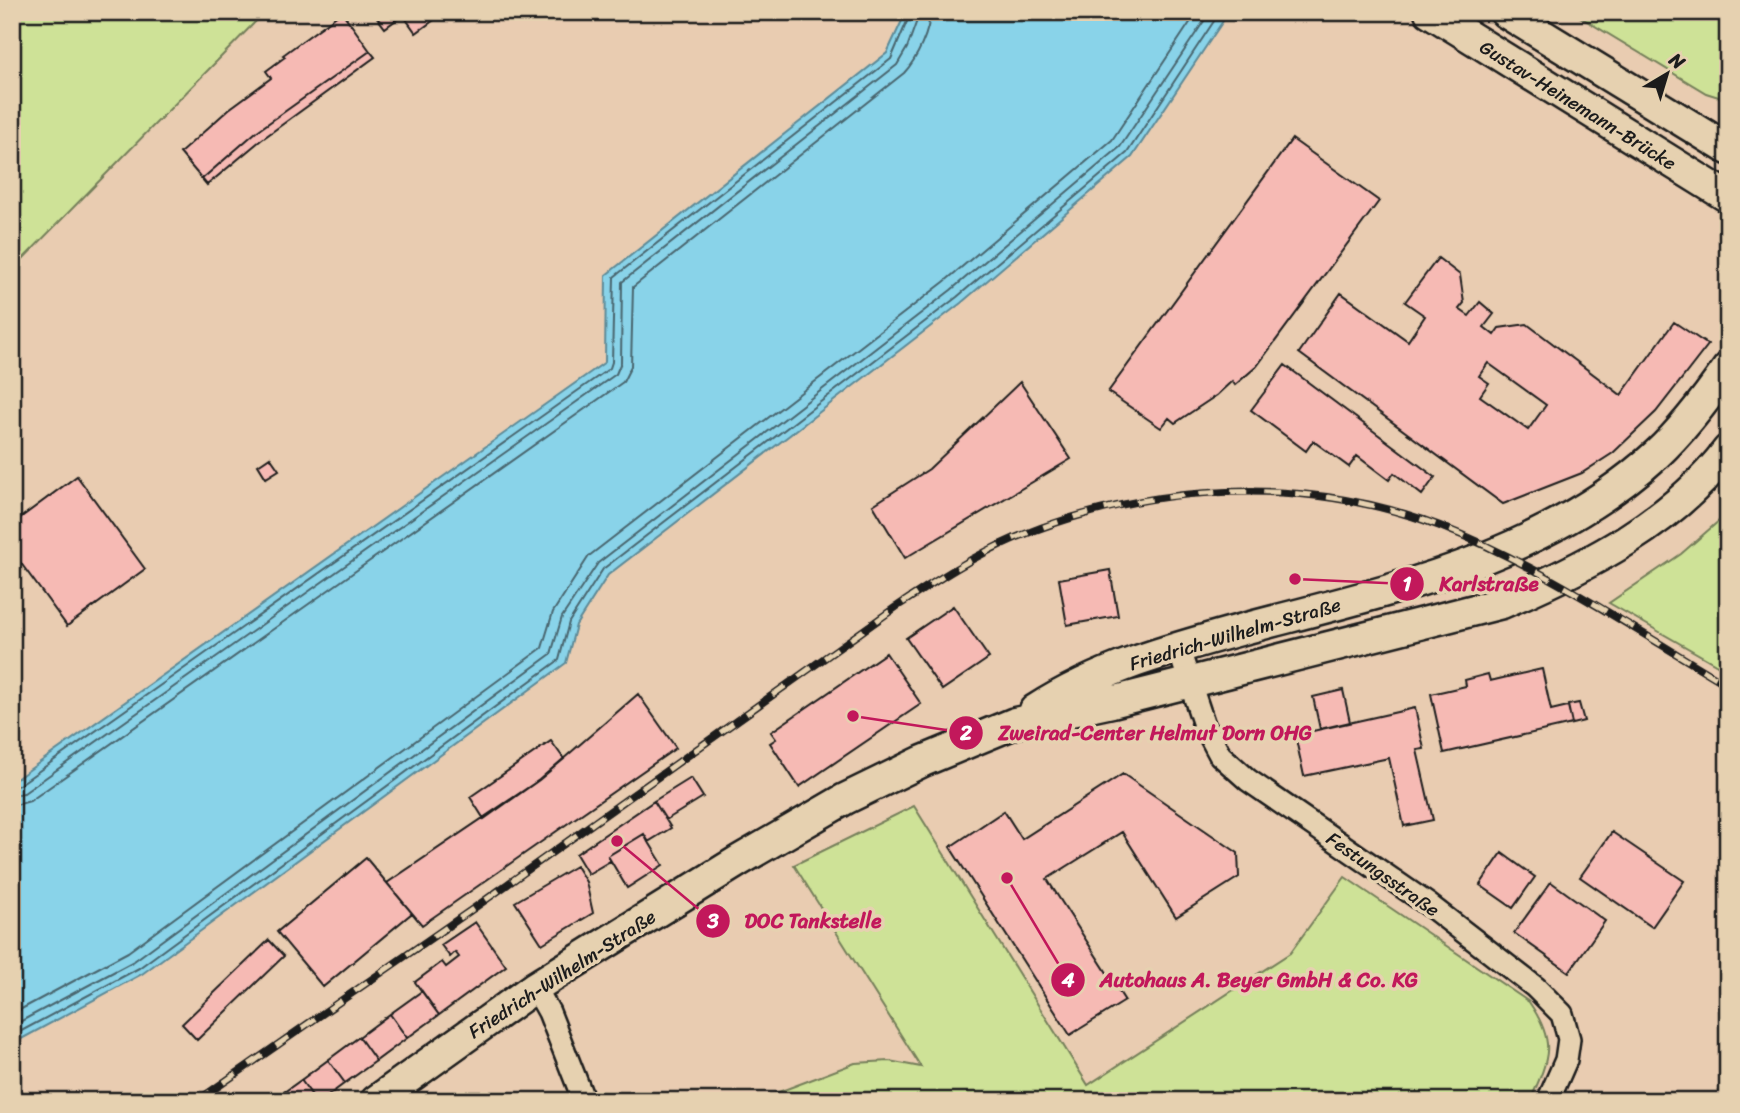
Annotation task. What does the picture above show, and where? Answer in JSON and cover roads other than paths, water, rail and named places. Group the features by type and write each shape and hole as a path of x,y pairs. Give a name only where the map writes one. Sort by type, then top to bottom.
{"main road":[{"name":"Gustav-Heinemann-Brücke","path":"1430,12 1728,197"},
{"name":"Gustav-Heinemann-Brücke","path":"1504,12 1728,149"},
{"name":"Friedrich-Wilhelm-Straße","path":"1015,723 1055,697 1112,670 1178,647 1413,584 1540,535 1608,494 1658,454 1704,402 1728,368"},
{"name":"Friedrich-Wilhelm-Straße","path":"376,1101 535,986 845,799 923,761 1015,723 1502,603 1553,582 1613,549 1675,506 1728,450"},
{"path":"1413,584 1424,624"}],"street":[{"name":"Festungsstraße","path":"1178,647 1204,725 1220,755 1248,780 1429,905 1535,987 1562,1014 1569,1039 1566,1060 1548,1101"},
{"path":"535,986 549,1012 584,1101"}],"water":[{"path":"906,12 1229,12 1132,157 961,303 608,575 576,625 566,663 142,974 12,1044 12,782 605,362 606,275 887,53"}],"railway":[{"path":"197,1101 477,906 896,607 984,553 1015,538 1066,520 1118,506 1172,496 1226,492 1281,492 1335,498 1388,509 1440,526 1551,579 1728,685"}],"place":[{"name":"Karlstraße","path":"1295,579"},
{"name":"Zweirad-Center Helmut Dorn OHG","path":"853,716"},
{"name":"DOC Tankstelle","path":"617,841"},
{"name":"Autohaus A. Beyer GmbH & Co. KG","path":"1007,878"}]}
